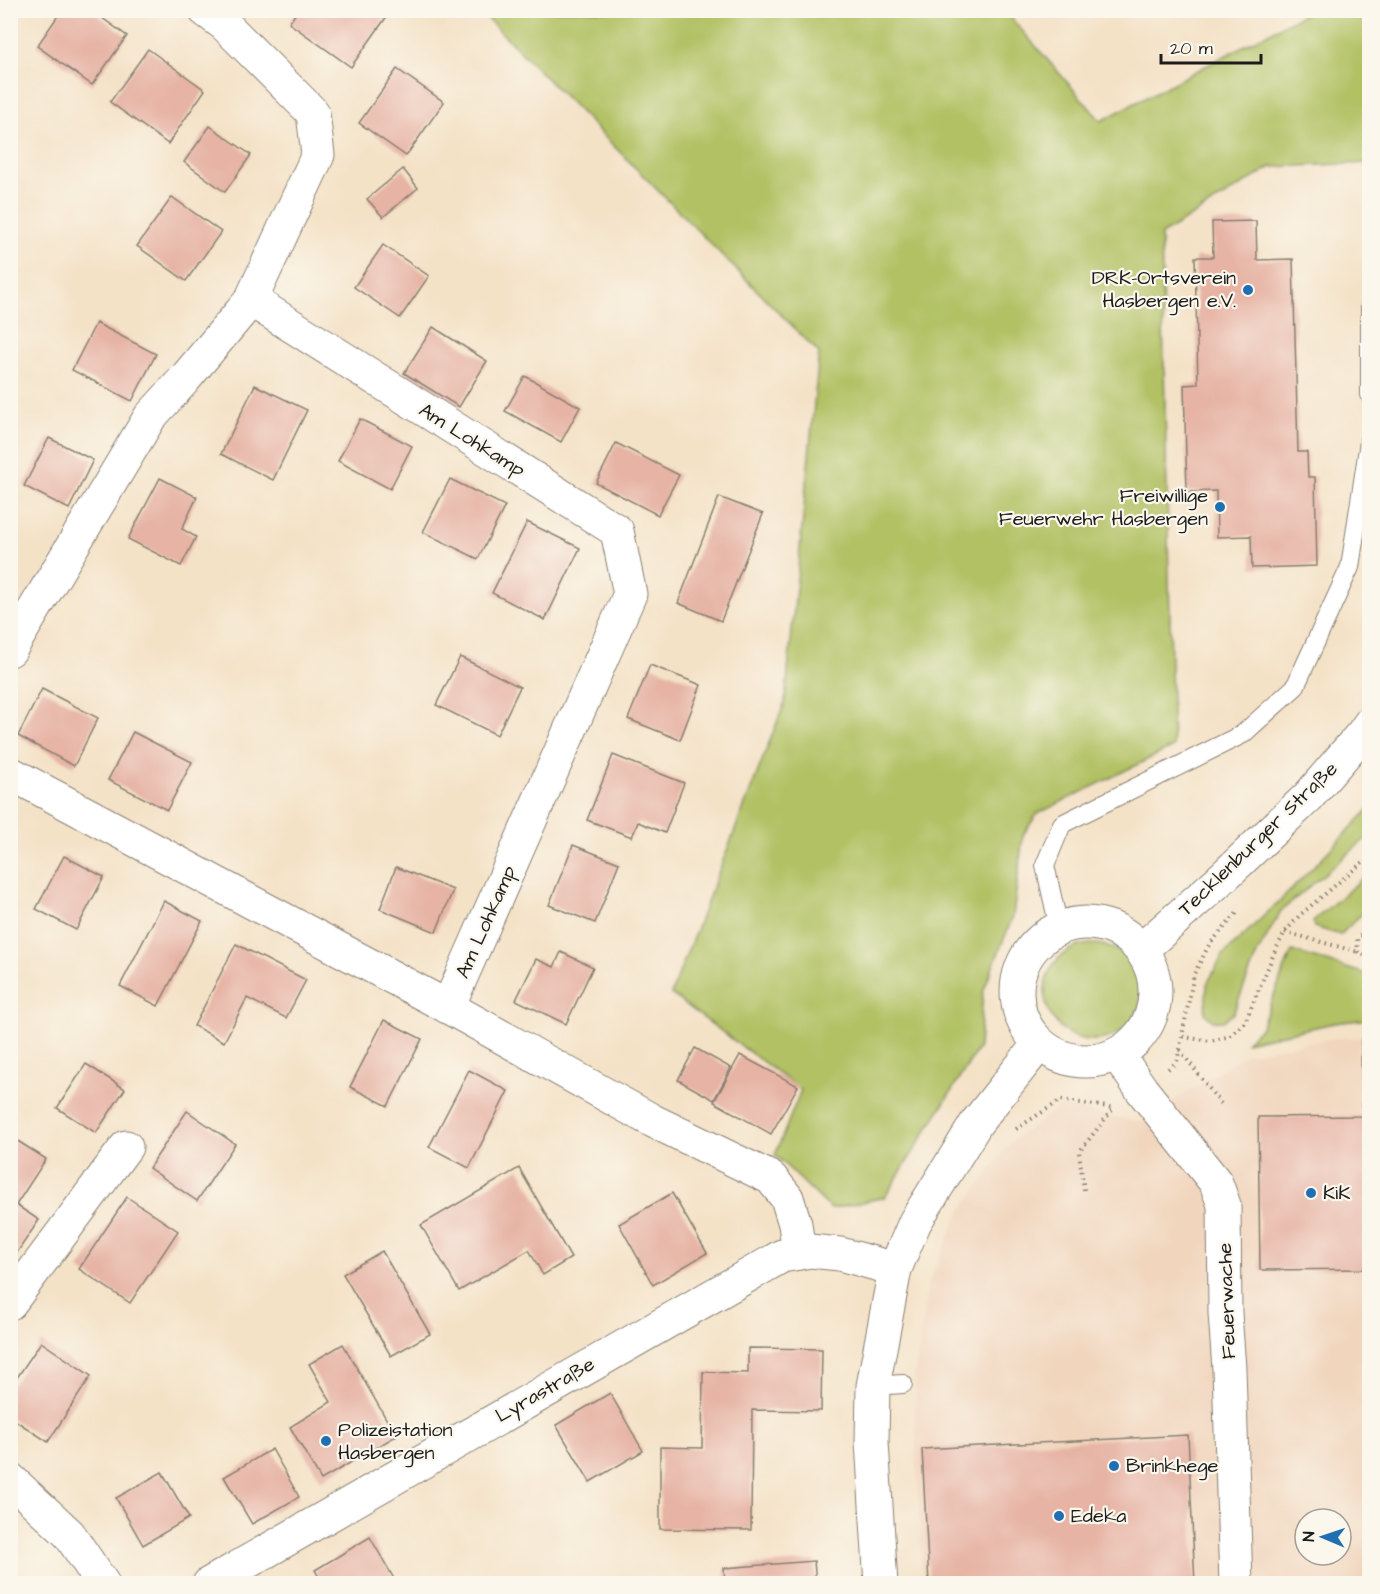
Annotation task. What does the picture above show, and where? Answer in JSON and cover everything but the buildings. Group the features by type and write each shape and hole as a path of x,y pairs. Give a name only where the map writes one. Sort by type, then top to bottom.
{"street":[{"path":"10,650 150,417 250,300 318,155 313,113 225,25 205,10"},
{"name":"Am Lohkamp","path":"250,300 617,531 630,594 448,1007"},
{"name":"Tecklenburger Straße","path":"1141,950 1308,797 1364,733 1370,723"},
{"path":"10,773 448,1007 653,1121 771,1178 787,1198 795,1224 799,1253"},
{"path":"1081,923 1104,925 1124,934 1141,950 1152,970 1155,993 1151,1015 1140,1035 1124,1051 1103,1060 1080,1062 1058,1056 1039,1044 1025,1025 1018,1004 1018,981 1025,959 1040,940 1059,928 1081,923"},
{"path":"881,1584 872,1442 888,1385 894,1269 915,1222 977,1122 1039,1044"},
{"name":"Feuerwache","path":"1117,1054 1142,1090 1216,1183 1224,1205 1225,1313 1236,1584"},
{"path":"10,1303 126,1147"},
{"name":"Lyrastraße","path":"209,1584 782,1256 810,1251 840,1254 894,1269"},
{"path":"10,1479 69,1534 103,1584"}],"lane":[{"path":"1370,306 1370,395"},
{"path":"1059,928 1045,865 1062,824 1243,734 1295,687 1350,567 1370,435"}],"path":[{"path":"1183,1036 1211,1041 1230,1036 1245,1022 1285,932 1300,915 1370,856"},
{"path":"1084,1190 1080,1152 1113,1109 1142,1090 1177,1062 1194,974 1209,945 1244,905"},
{"path":"1358,952 1357,939 1370,927"},
{"path":"1285,932 1358,952 1370,958"},
{"path":"1180,1049 1221,1104"},
{"path":"1014,1130 1061,1100 1113,1109"}],"shaded area":[{"path":"1369,1037 1369,1583 923,1584 916,1450 915,1371 929,1281 959,1214 1011,1141 1060,1106 1141,1122 1246,1054 1335,1038"}],"green space":[{"path":"480,11 1005,11 1101,121 1310,11 1369,11 1369,163 1271,167 1161,235 1173,747 1037,814 1023,835 1013,916 983,992 979,1047 885,1197 831,1209 775,1155 801,1090 671,994 785,702 819,353"},
{"path":"1369,809 1369,836 1281,911 1257,954 1233,1014 1223,1021 1213,1021 1205,1014 1207,984 1223,955 1289,892"},
{"path":"1369,873 1369,907 1340,935 1314,927 1313,921"},
{"path":"1084,944 1102,944 1120,952 1133,965 1141,983 1138,1011 1120,1032 1102,1040 1084,1040 1066,1032 1053,1019 1045,1001 1045,983 1053,965 1066,952"},
{"path":"1292,951 1369,975 1369,1019 1334,1023 1246,1042 1261,1027"}],"place":[{"name":"DRK-Ortsverein Hasbergen e.V.","path":"1248,290"},
{"name":"Freiwillige Feuerwehr Hasbergen","path":"1220,507"},
{"name":"KiK","path":"1311,1193"},
{"name":"Polizeistation Hasbergen","path":"326,1441"},
{"name":"Brinkhege","path":"1114,1466"},
{"name":"Edeka","path":"1059,1516"}]}
